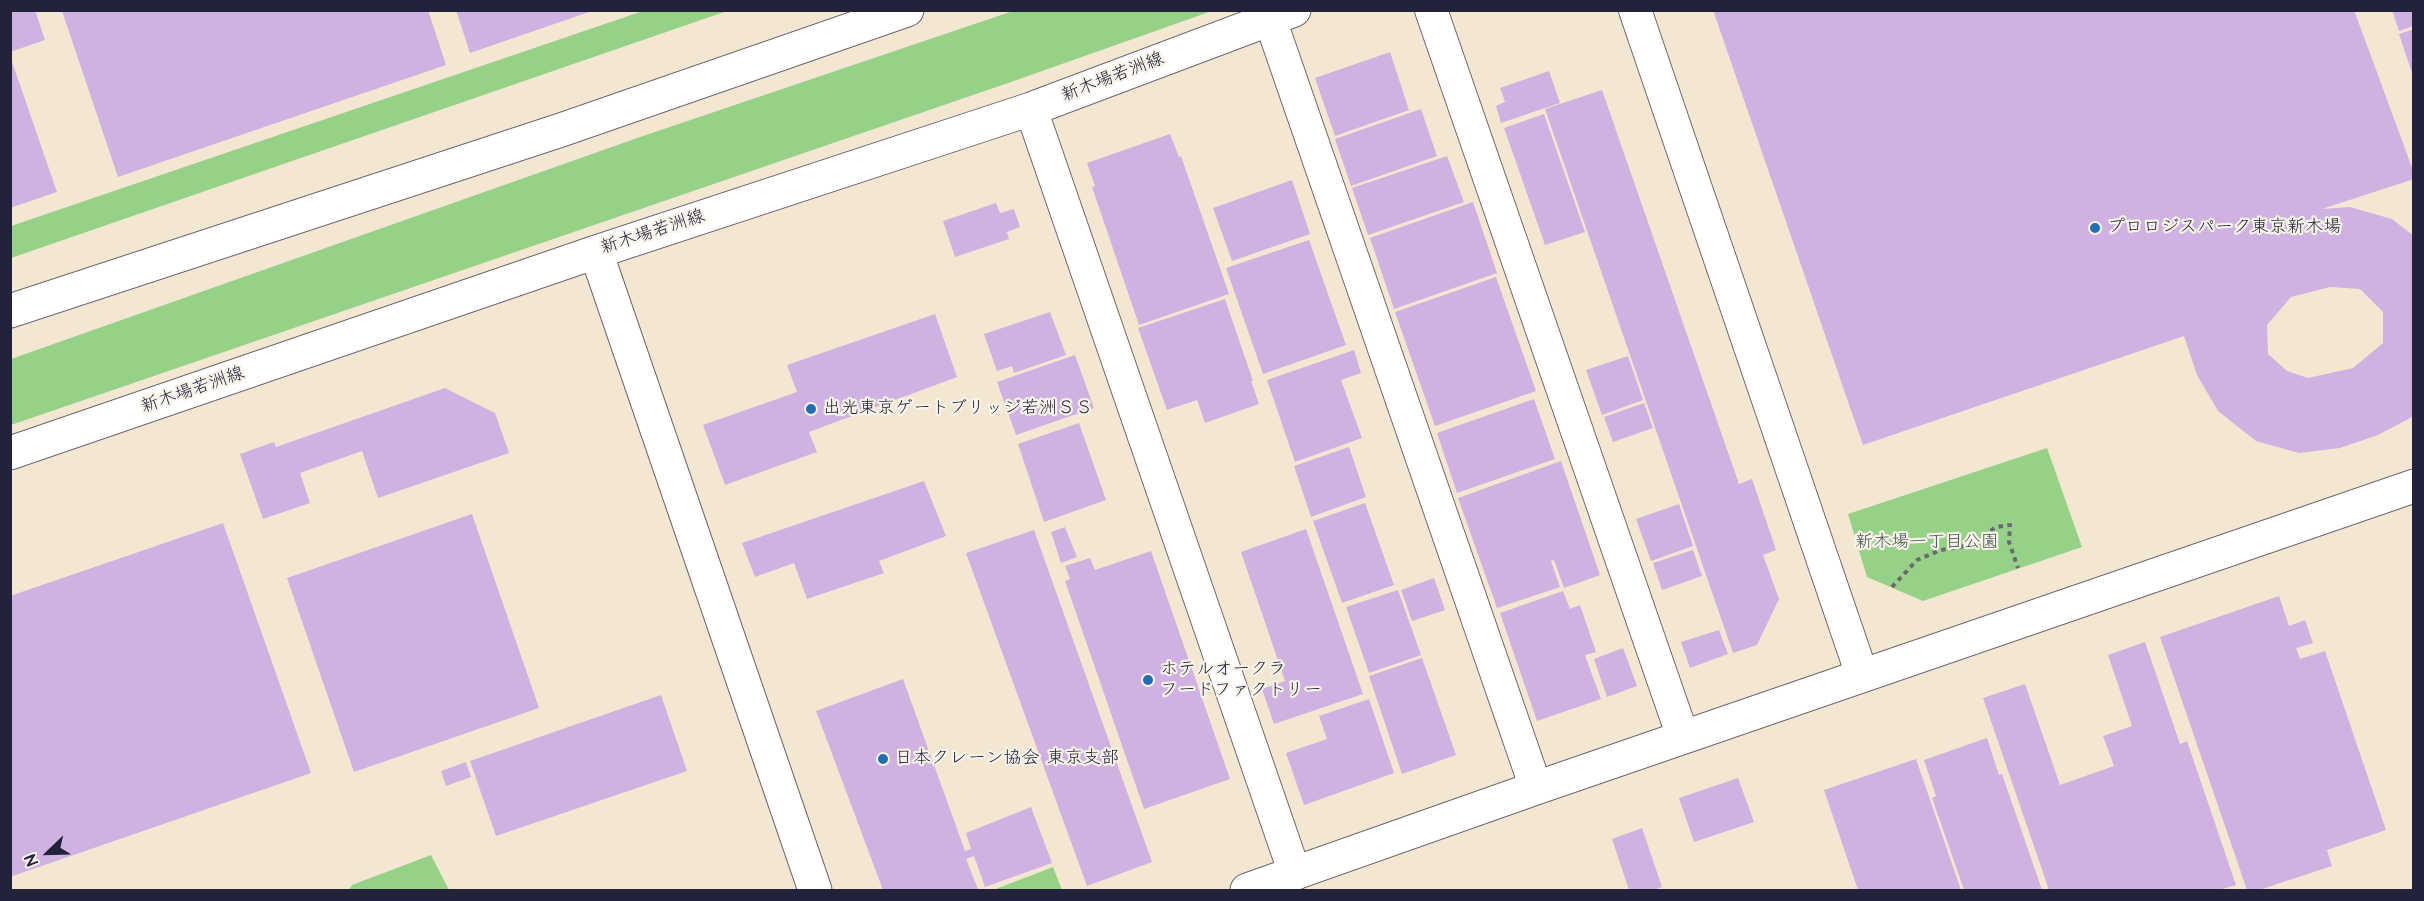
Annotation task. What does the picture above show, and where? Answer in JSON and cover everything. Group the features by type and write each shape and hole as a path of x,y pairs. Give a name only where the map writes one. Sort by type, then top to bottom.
{"street":[{"path":"10,311 561,130 908,10"},
{"path":"1431,10 1683,737"},
{"path":"1635,10 1862,675"},
{"path":"1282,15 1536,788"},
{"name":"新木場若洲線","path":"10,453 596,252 1031,109 1282,15"},
{"path":"1031,109 1295,874"},
{"path":"596,252 815,891"},
{"path":"1247,891 1536,788 2414,486"}],"path":[{"path":"1892,587 1917,560 1941,550 1961,547 1979,539 1996,526 2010,525 2009,542 2018,568"}],"green space":[{"path":"643,11 727,11 11,258 11,226"},
{"path":"1013,11 1212,11 11,425 11,359 643,136"},
{"name":"新木場一丁目公園","path":"2047,448 2082,547 1923,601 1867,577 1848,514"},
{"path":"431,855 449,890 349,890 352,885"},
{"path":"1053,867 1062,890 993,890"}],"building":[{"path":"10,10 35,10 45,40 10,52"},
{"path":"428,10 446,65 118,177 62,11"},
{"path":"456,10 592,10 592,11 470,53"},
{"name":"プロロジスパーク東京新木場","path":"1713,10 2354,10 2414,173 2414,179 2322,209 2350,207 2392,219 2414,236 2414,416 2378,435 2340,448 2299,453 2256,441 2218,411 2197,375 2184,336 1863,445","holes":["2330,287 2360,289 2383,312 2383,343 2353,368 2308,378 2287,371 2268,354 2267,325 2291,297"]},
{"path":"2392,10 2414,10 2414,26 2399,31"},
{"path":"2414,29 2414,75 2413,76 2399,34"},
{"path":"1390,52 1409,110 1335,136 1315,78"},
{"path":"10,56 57,192 10,208"},
{"path":"1549,71 1560,103 1501,123 1496,106 1505,102 1500,88"},
{"path":"1602,90 1739,484 1752,479 1776,550 1763,555 1779,599 1757,645 1733,653 1545,109"},
{"path":"1421,109 1437,156 1351,186 1335,139"},
{"path":"1544,114 1585,232 1545,245 1504,128"},
{"path":"1170,134 1179,157 1181,156 1229,294 1139,325 1092,187 1095,186 1087,163"},
{"path":"1447,156 1464,202 1368,235 1352,188"},
{"path":"1292,180 1310,234 1232,261 1213,208"},
{"path":"1473,202 1497,273 1394,309 1370,238"},
{"path":"996,203 1000,213 1014,209 1020,227 1007,232 1009,239 955,257 943,221"},
{"path":"1309,240 1346,345 1263,374 1226,268"},
{"path":"1496,277 1536,391 1435,426 1395,312"},
{"path":"1225,299 1259,404 1205,423 1197,400 1167,410 1138,328"},
{"path":"1050,312 1066,355 1014,373 1012,366 997,371 984,334"},
{"name":"出光東京ゲートブリッジ若洲ＳＳ","path":"935,314 957,377 809,432 817,452 725,485 703,425 797,392 787,365"},
{"path":"1354,350 1361,373 1341,380 1362,438 1295,462 1267,380"},
{"path":"1075,355 1094,408 1016,435 997,382"},
{"path":"1628,356 1643,400 1602,415 1586,370"},
{"path":"445,388 495,413 509,453 378,498 362,451 300,473 310,503 263,519 240,454 274,442 276,447"},
{"path":"1534,399 1555,459 1457,493 1437,433"},
{"path":"1644,403 1653,428 1613,442 1604,417"},
{"path":"1079,423 1106,500 1044,522 1018,444"},
{"path":"1349,447 1366,497 1311,517 1294,466"},
{"path":"1561,461 1600,575 1564,588 1554,560 1551,561 1560,587 1497,608 1458,498"},
{"path":"924,481 946,536 879,561 884,573 807,599 794,563 755,577 742,543"},
{"path":"1365,503 1394,585 1342,603 1313,521"},
{"path":"1679,504 1693,546 1651,561 1636,519"},
{"path":"472,514 539,708 354,772 287,578"},
{"path":"223,523 311,773 10,877 10,596"},
{"path":"1065,527 1077,557 1061,563 1051,532"},
{"path":"1306,529 1363,694 1274,724 1262,689 1285,681 1241,552"},
{"path":"1034,530 1152,862 1087,886 966,553"},
{"path":"1693,550 1702,576 1662,590 1653,563"},
{"name":"ホテルオークラ フードファクトリー","path":"1151,551 1230,779 1144,809 1065,581 1070,579 1065,566 1090,558 1095,570"},
{"path":"1434,578 1445,610 1412,621 1401,590"},
{"path":"1398,590 1421,655 1369,673 1346,607"},
{"path":"1563,591 1570,609 1580,605 1596,652 1585,655 1601,699 1537,721 1500,613"},
{"path":"2279,596 2289,626 2305,620 2313,643 2296,648 2300,659 2325,651 2386,830 2327,850 2332,866 2259,890 2247,890 2160,637"},
{"path":"1719,630 1728,654 1690,668 1681,642"},
{"path":"2145,642 2180,744 2187,741 2236,885 2219,890 2049,890 1983,698 2025,684 2060,785 2114,766 2103,736 2132,726 2108,655"},
{"path":"1623,648 1637,686 1607,697 1594,659"},
{"path":"1422,658 1456,755 1402,774 1369,676"},
{"name":"日本クレーン協会 東京支部","path":"903,679 965,851 971,849 966,833 1031,807 1052,863 985,887 974,856 966,859 978,889 883,890 816,711"},
{"path":"661,695 687,771 496,836 470,761"},
{"path":"1369,699 1394,773 1304,805 1286,753 1327,739 1319,716"},
{"path":"1987,738 1999,775 2002,774 2042,890 1964,890 1932,798 1936,796 1924,760"},
{"path":"1916,759 1961,890 1858,890 1824,790"},
{"path":"466,762 471,777 446,786 441,771"},
{"path":"1738,778 1754,822 1694,842 1679,798"},
{"path":"1642,828 1662,887 1653,890 1629,890 1612,839"}],"place":[{"name":"プロロジスパーク東京新木場","path":"2095,228"},
{"name":"出光東京ゲートブリッジ若洲ＳＳ","path":"811,409"},
{"name":"ホテルオークラ フードファクトリー","path":"1148,680"},
{"name":"日本クレーン協会 東京支部","path":"883,759"}]}
